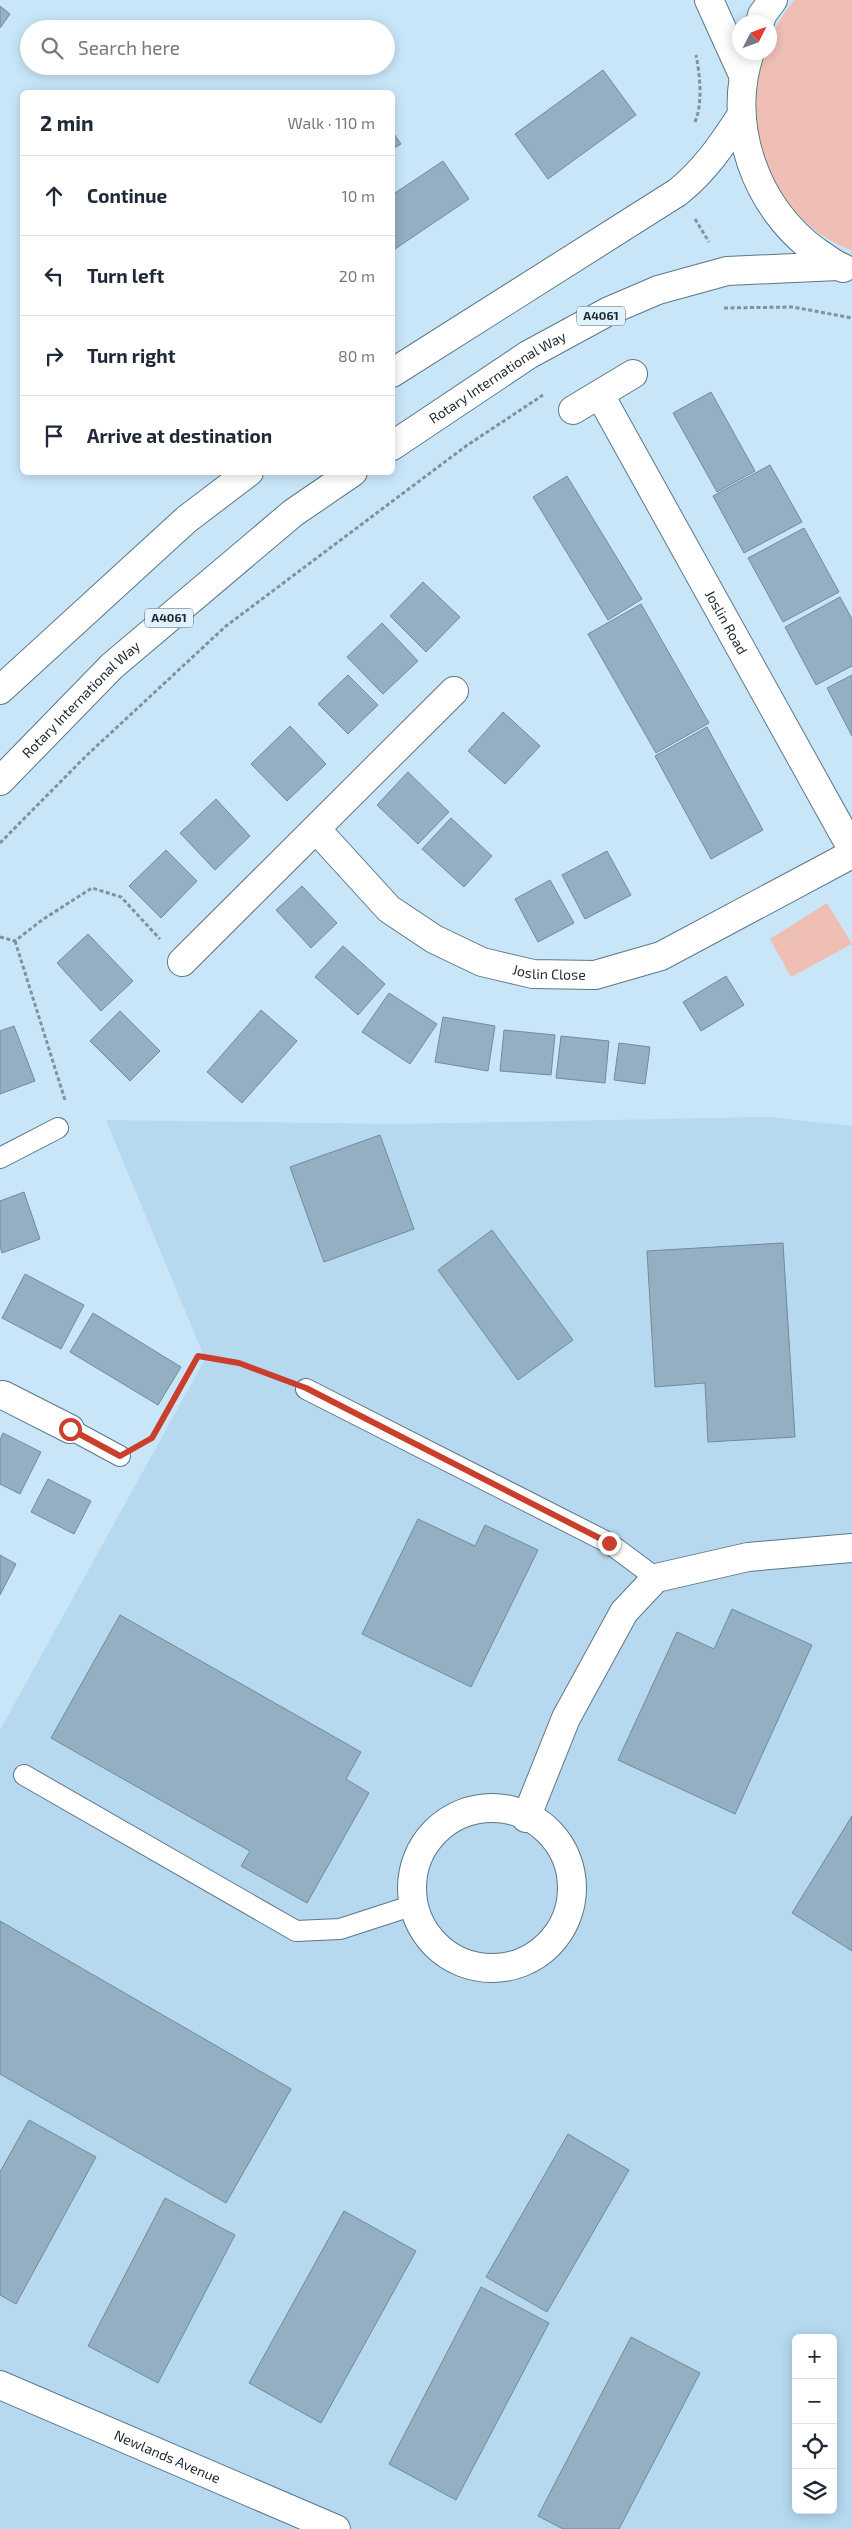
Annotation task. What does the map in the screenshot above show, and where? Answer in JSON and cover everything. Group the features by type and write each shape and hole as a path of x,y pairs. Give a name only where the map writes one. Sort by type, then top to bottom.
{"street":[{"path":"709,0 746,64 741,116 750,162 770,204 800,239 845,269"},
{"path":"762,15 774,0"},
{"path":"395,370 678,192 699,175 713,159 741,116"},
{"name":"Rotary International Way","path":"395,444 528,356 609,312 658,290 727,270 845,269"},
{"path":"573,410 633,374"},
{"name":"Joslin Road","path":"600,395 852,850"},
{"path":"0,690 187,519 245,475"},
{"name":"Rotary International Way","path":"0,781 112,666 293,513 349,475"},
{"path":"182,962 454,691"},
{"name":"Joslin Close","path":"316,829 389,909 427,934 482,962 533,974 595,975 661,956 852,854"},
{"path":"1,1394 70,1429"},
{"path":"526,1818 566,1718 624,1612 656,1578 748,1557 852,1548"},
{"path":"478,1808 506,1809 541,1825 564,1852 572,1879 570,1907 561,1929 543,1951 518,1964 492,1969 465,1964 451,1957 430,1939 416,1915 414,1905 411,1887 416,1859 430,1835 452,1818 478,1808"},
{"name":"Newlands Avenue","path":"0,2385 336,2529"}],"lane":[{"path":"0,1158 58,1128"},
{"path":"306,1388 609,1543 656,1578"},
{"path":"70,1429 120,1456"},
{"path":"24,1775 296,1931 340,1929 414,1905"}],"path":[{"path":"721,308 793,307 852,318"},
{"path":"0,843 86,756 226,626 466,446 549,391"},
{"path":"15,941 42,920 92,888 121,897 135,913"},
{"path":"0,937 15,941"},
{"path":"15,941 70,1116 58,1128"},
{"path":"120,1456 152,1438 198,1356 239,1363 306,1388"}],"shaded area":[{"path":"794,0 852,0 852,251 824,236 800,217 782,195 769,170 760,143 757,114 758,84 763,60 777,60 777,25"},
{"path":"827,903 852,944 791,977 770,939"},
{"path":"770,1117 852,1126 852,2529 0,2529 0,1730 205,1359 106,1120 398,1124"}],"building":[{"path":"0,6 10,14 0,28"},
{"path":"603,70 636,115 548,179 515,134"},
{"path":"395,135 401,144 395,147"},
{"path":"443,161 469,199 395,249 395,193"},
{"path":"711,392 755,471 717,492 673,413"},
{"path":"770,465 802,522 744,553 713,496"},
{"path":"567,476 642,599 608,620 533,497"},
{"path":"804,528 839,592 783,622 748,558"},
{"path":"423,582 460,617 426,652 390,616"},
{"path":"840,597 852,619 852,666 816,685 785,627"},
{"path":"641,604 709,723 656,753 588,634"},
{"path":"382,623 418,661 383,694 347,657"},
{"path":"348,675 378,705 348,734 318,704"},
{"path":"852,675 852,736 827,688"},
{"path":"503,712 540,746 505,784 468,751"},
{"path":"290,726 326,764 287,801 251,764"},
{"path":"707,727 763,830 711,859 655,756"},
{"path":"408,772 449,812 418,844 377,805"},
{"path":"216,799 250,836 215,870 180,833"},
{"path":"451,818 492,856 464,887 422,849"},
{"path":"166,850 197,881 161,918 129,886"},
{"path":"607,851 631,895 585,919 562,875"},
{"path":"550,880 574,923 538,942 515,899"},
{"path":"302,886 337,923 311,948 276,910"},
{"path":"88,934 133,981 101,1011 57,963"},
{"path":"343,946 385,984 358,1015 315,977"},
{"path":"726,976 744,1005 701,1031 683,1002"},
{"path":"389,993 437,1024 410,1064 362,1032"},
{"path":"261,1010 297,1041 242,1103 207,1072"},
{"path":"120,1011 160,1051 130,1081 90,1041"},
{"path":"443,1017 495,1026 488,1071 435,1062"},
{"path":"14,1026 35,1081 0,1094 0,1031"},
{"path":"504,1030 555,1035 551,1075 500,1071"},
{"path":"561,1036 609,1041 605,1083 556,1078"},
{"path":"619,1043 650,1047 645,1084 614,1080"},
{"path":"380,1135 414,1229 324,1262 290,1167"},
{"path":"24,1192 40,1239 2,1253 0,1246 0,1201"},
{"path":"492,1230 573,1340 518,1380 438,1270"},
{"path":"783,1243 795,1437 708,1442 705,1383 655,1387 647,1251"},
{"path":"25,1274 84,1305 61,1349 2,1318"},
{"path":"93,1313 181,1367 158,1405 70,1352"},
{"path":"3,1433 41,1452 20,1494 0,1484 0,1440"},
{"path":"48,1479 91,1501 74,1534 31,1512"},
{"path":"418,1519 475,1546 485,1525 538,1550 471,1687 362,1634"},
{"path":"0,1555 16,1564 0,1595"},
{"path":"732,1609 812,1645 735,1814 618,1760 677,1632 714,1649"},
{"path":"120,1615 361,1752 346,1779 369,1793 307,1903 241,1866 250,1851 51,1738"},
{"path":"852,1816 852,1951 792,1913"},
{"path":"0,1921 291,2089 226,2203 0,2074"},
{"path":"29,2120 96,2157 16,2304 0,2295 0,2172"},
{"path":"568,2134 629,2170 547,2312 486,2277"},
{"path":"165,2198 235,2235 158,2383 88,2346"},
{"path":"344,2211 416,2251 321,2423 249,2383"},
{"path":"481,2287 549,2323 456,2500 389,2464"},
{"path":"631,2337 700,2373 619,2529 563,2529 538,2516"}],"route":[{"path":"70,1429 120,1456 152,1438 198,1356 239,1363 306,1388 609,1543"}]}
